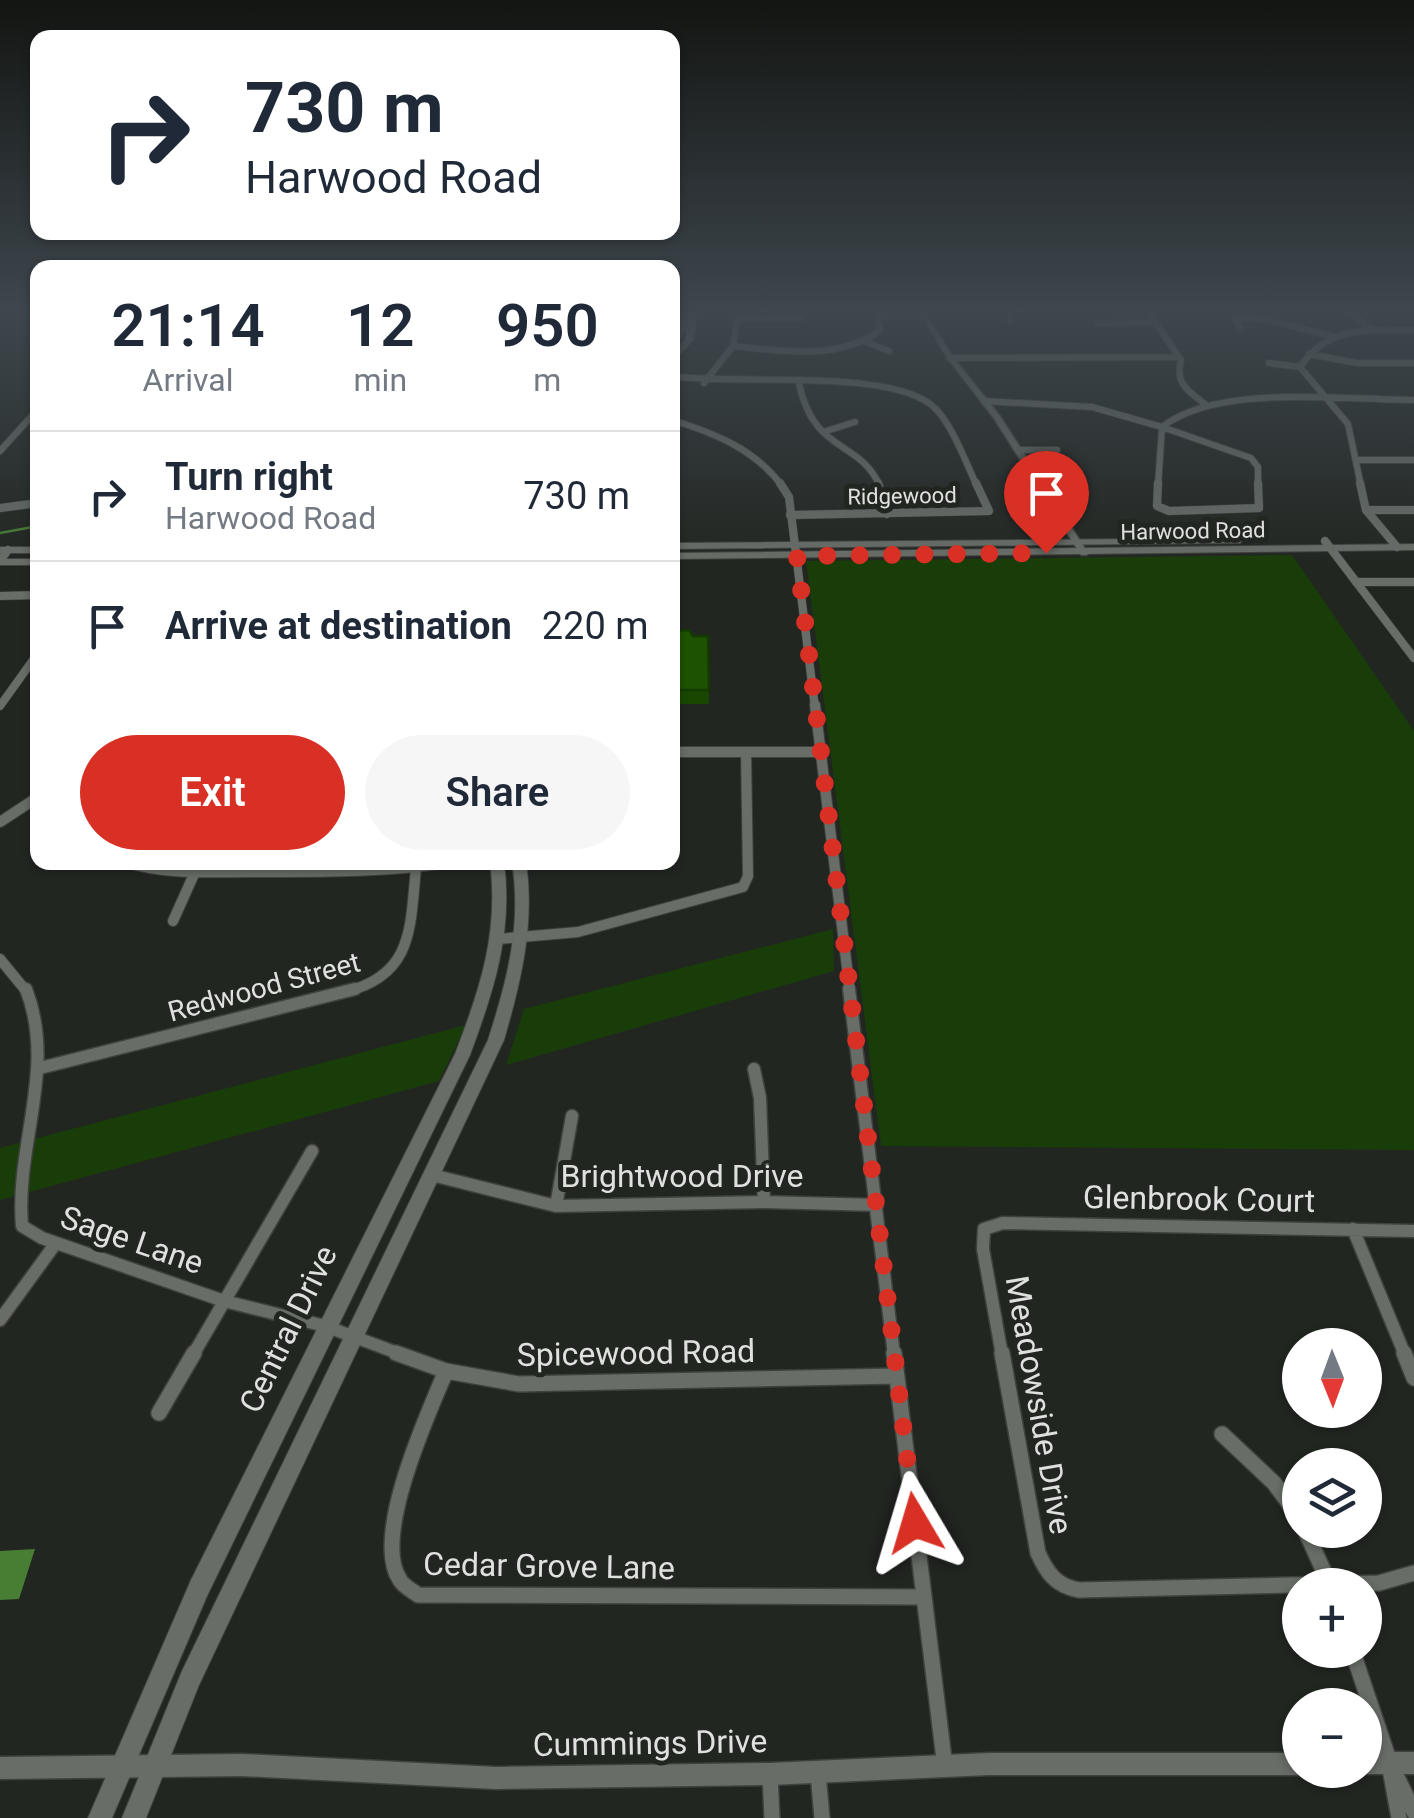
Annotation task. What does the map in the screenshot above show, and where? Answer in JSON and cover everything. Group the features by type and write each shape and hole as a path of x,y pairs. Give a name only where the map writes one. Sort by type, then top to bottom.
{"main road":[{"name":"Harwood Road","path":"680,546 797,550 1414,543"},
{"path":"4,550 30,550"},
{"name":"Harwood Road","path":"680,556 797,550"},
{"path":"0,561 30,562"},
{"name":"Central Drive","path":"100,1818 198,1588 462,1054 480,1009 498,939 502,907 497,870"},
{"path":"134,1818 153,1765 352,1336 496,1040 522,940 524,902 520,870"}],"street":[{"path":"802,396 809,418 876,474 888,514"},
{"name":"Ridgewood","path":"790,516 989,511 936,408 913,396"},
{"path":"980,396 1080,548"},
{"path":"1196,396 1205,404"},
{"path":"1324,396 1348,424 1366,510 1394,544"},
{"path":"984,401 1092,407 1162,427 1251,458 1258,467 1258,510 1169,512 1157,506 1162,427 1176,413 1205,404 1414,400"},
{"path":"0,451 30,418"},
{"path":"823,432 855,422"},
{"path":"680,423 723,438 760,461 776,476 789,497 945,1767"},
{"path":"1018,450 1057,450"},
{"path":"1356,460 1414,460"},
{"path":"0,508 30,504"},
{"path":"1366,510 1414,510"},
{"path":"1327,544 1414,658"},
{"path":"0,561 4,550"},
{"path":"1356,582 1414,582"},
{"path":"0,596 30,595"},
{"path":"1401,641 1414,641"},
{"path":"0,706 30,664"},
{"path":"680,752 821,752"},
{"path":"498,939 522,940 578,932 742,887 748,876 746,752"},
{"path":"0,822 30,803"},
{"path":"25,807 30,810"},
{"path":"164,870 306,870"},
{"name":"Redwood Street","path":"40,1068 361,988 382,978 398,964 406,947 416,870"},
{"path":"173,921 195,872"},
{"name":"Sage Lane","path":"0,959 16,972 29,998 40,1038 40,1068 16,1202 22,1226 56,1243 224,1301 325,1326"},
{"path":"754,1069 760,1098 764,1202"},
{"path":"556,1206 572,1116"},
{"path":"159,1413 312,1151"},
{"name":"Brightwood Drive","path":"432,1175 556,1206 764,1202 876,1205"},
{"name":"Glenbrook Court","path":"984,1230 1003,1223 1414,1231"},
{"path":"1353,1229 1414,1378"},
{"name":"Meadowside Drive","path":"984,1230 983,1249 1038,1553 1048,1575 1065,1589 1079,1590 1282,1585"},
{"path":"0,1320 56,1243"},
{"name":"Spicewood Road","path":"325,1326 446,1371 519,1384 897,1376"},
{"name":"Cedar Grove Lane","path":"446,1371 401,1488 393,1530 396,1572 408,1592 418,1596 924,1597"},
{"path":"1222,1434 1282,1494"},
{"name":"Meadowside Drive","path":"1382,1583 1414,1573"},
{"path":"1358,1668 1390,1763 1414,1812"},
{"path":"1382,1763 1414,1763"},
{"path":"1390,1763 1392,1796 1399,1818"},
{"name":"Cummings Drive","path":"0,1768 242,1765 496,1778 945,1767 1282,1764"},
{"path":"818,1773 822,1818"},
{"path":"770,1774 772,1818"}],"shaded area":[{"path":"1292,555 1414,731 1414,1150 881,1146 806,561"},
{"path":"833,929 834,971 506,1065 524,1009"},
{"path":"466,1025 439,1081 0,1200 0,1148"},
{"path":"35,1549 19,1599 0,1600 0,1551"}],"building":[{"path":"680,631 708,636 709,690 680,690"}],"waterway":[{"path":"0,533 30,527"}],"route":[{"path":"915,1523 797,556 1046,553"}]}
